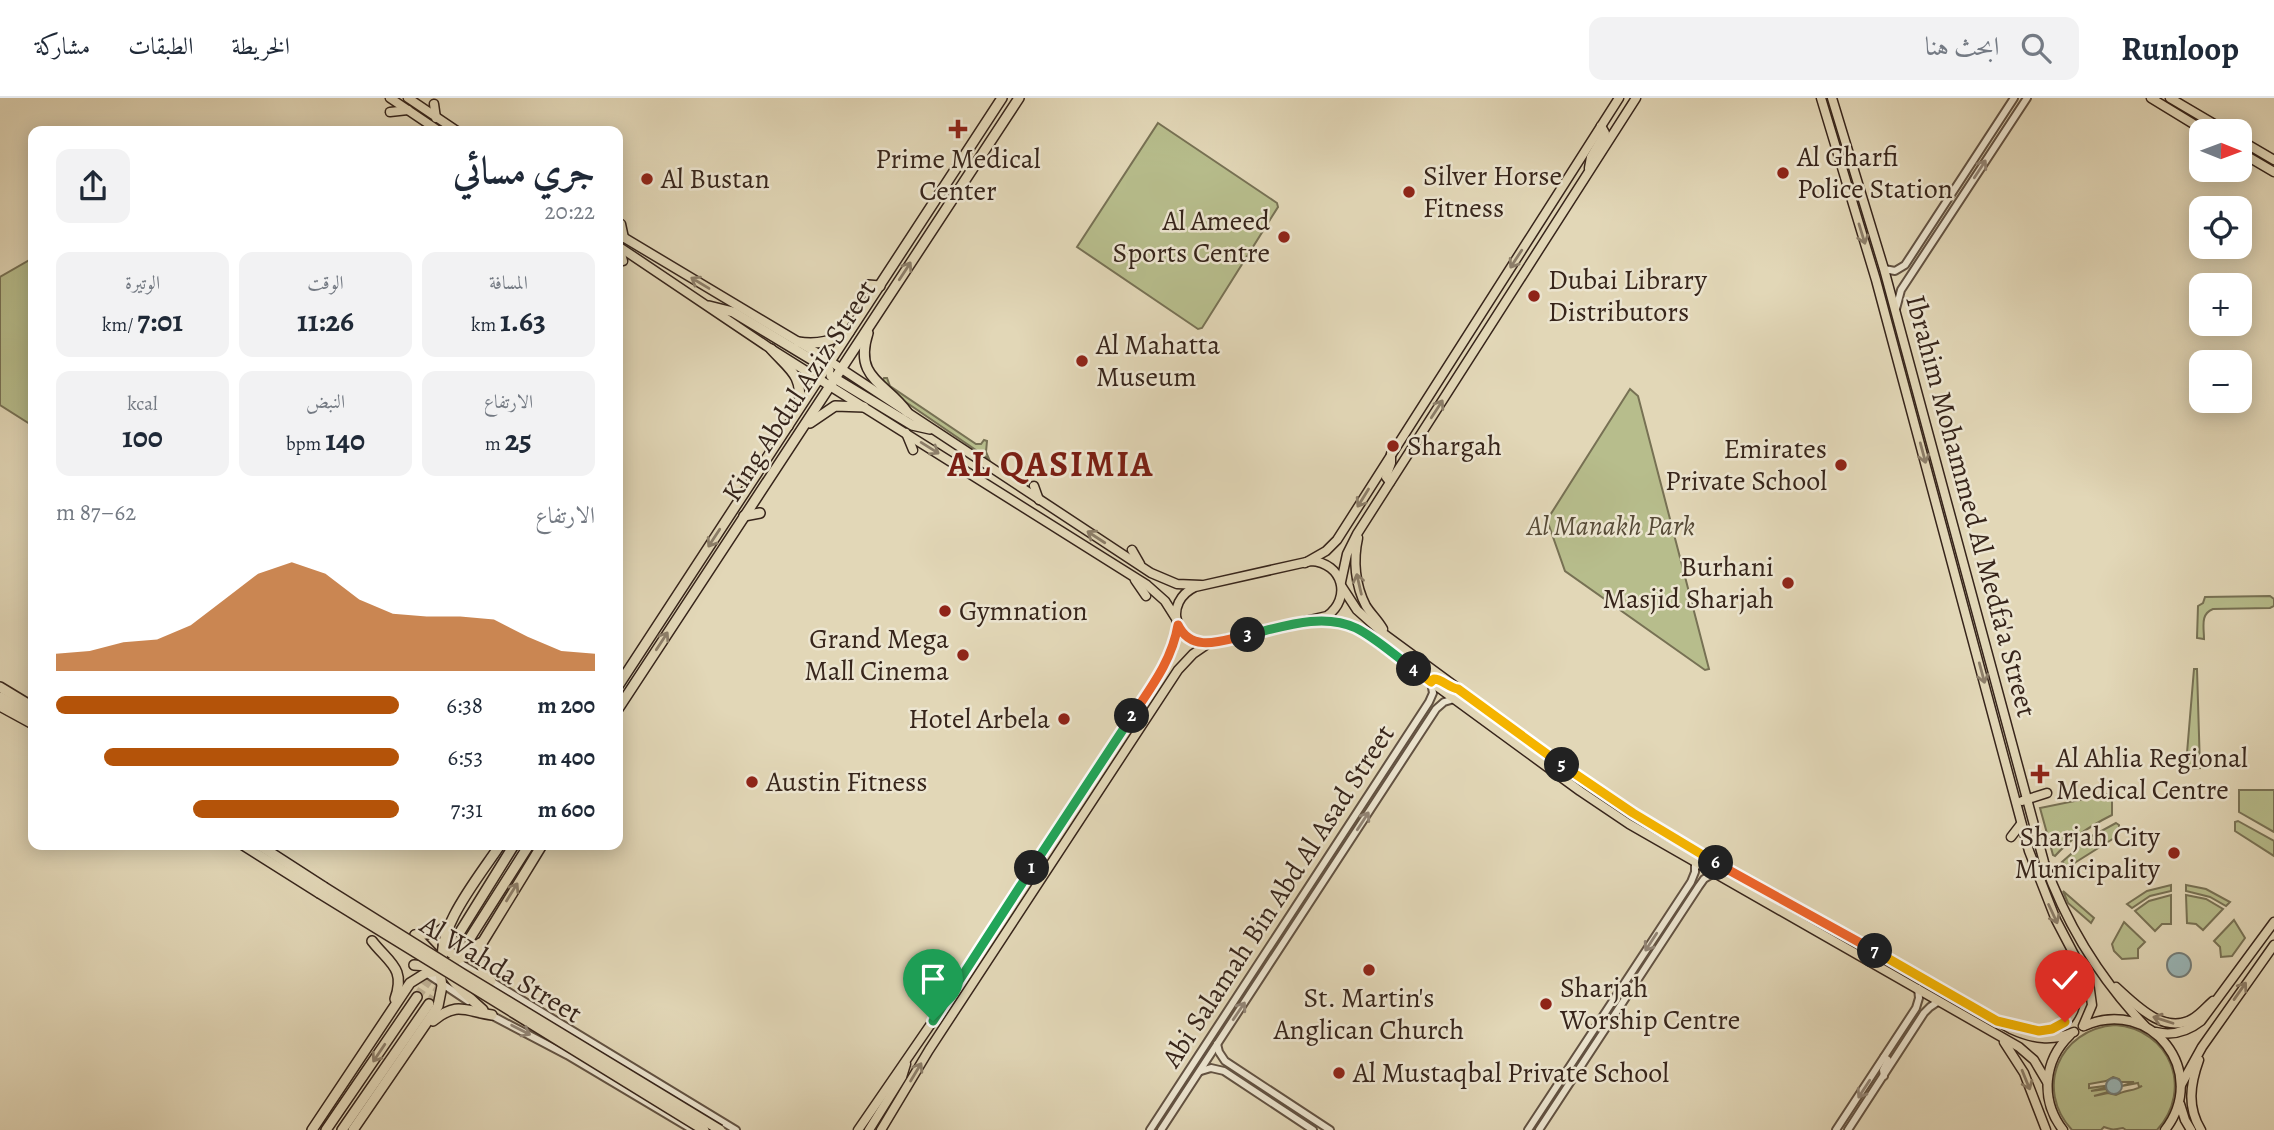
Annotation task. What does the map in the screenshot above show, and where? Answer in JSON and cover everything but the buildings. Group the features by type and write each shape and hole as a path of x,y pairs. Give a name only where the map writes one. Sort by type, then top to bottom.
{"highway":[{"name":"King Abdul Aziz Street","path":"623,678 1002,98"},
{"name":"King Abdul Aziz Street","path":"623,701 1018,99"},
{"path":"1018,99 1020,112"},
{"path":"980,115 983,127"},
{"path":"922,203 925,217"},
{"path":"868,285 880,286"},
{"path":"709,306 733,312 828,366 836,377 912,425 930,429"},
{"path":"872,323 865,350 870,373 877,384 907,412"},
{"path":"799,342 825,343 851,331"},
{"path":"771,349 797,377 799,410"},
{"path":"819,379 836,377"},
{"path":"800,431 830,408 851,405 864,407"},
{"path":"774,430 788,426"},
{"path":"744,516 760,513"},
{"path":"0,687 28,704"},
{"path":"0,697 28,713"},
{"path":"623,704 625,698"},
{"path":"0,706 28,721"},
{"name":"Al Wahda Street","path":"252,850 720,1130"},
{"name":"Al Wahda Street","path":"266,850 321,890 704,1130"},
{"path":"353,1130 438,1006 443,948 449,925 497,850"},
{"path":"460,932 511,850"},
{"path":"470,938 526,850"},
{"path":"491,981 480,962 484,939 539,850"},
{"path":"449,925 436,933 415,936 482,1010"},
{"path":"312,1130 410,983 422,975 461,959 484,939"},
{"path":"372,941 398,972 399,989 393,1007"},
{"path":"443,948 461,959"},
{"path":"414,965 442,967 491,981"},
{"path":"422,975 434,979 441,988"},
{"path":"326,1130 417,997"},
{"path":"342,1130 429,1004"},
{"path":"424,1029 451,1009 463,1008 492,1015"}],"main road":[{"path":"390,98 432,126"},
{"path":"408,98 449,126"},
{"path":"1305,563 1326,551 1337,540 1619,98"},
{"path":"836,377 864,407 1040,522 1097,553 1161,597 1188,638 1198,643 1209,643 1314,620 1333,612 1340,601 1347,554 1361,528 1636,98"},
{"name":"Ibrahim Mohammed Al Medfa'a Street","path":"1821,98 1876,281 2021,824 2043,891 2087,976 2092,998 2090,1013 2083,1026"},
{"name":"Ibrahim Mohammed Al Medfa'a Street","path":"1832,98 1884,269 2038,843 2050,877 2094,963 2118,996 2161,1038 2173,1054 2181,1086"},
{"path":"2151,98 2189,121"},
{"path":"2171,98 2205,119"},
{"path":"434,104 436,118"},
{"path":"390,112 408,110"},
{"path":"1589,171 1591,158 1605,132 1601,126"},
{"path":"2252,147 2274,160"},
{"path":"2252,159 2274,172"},
{"path":"1845,177 1851,176 1860,202 1866,209"},
{"path":"623,237 799,342 828,366"},
{"path":"623,250 819,379"},
{"path":"753,347 771,349"},
{"path":"836,377 907,412 1142,567 1171,582 1201,585"},
{"path":"906,433 913,450"},
{"path":"1390,482 1386,477 1391,454"},
{"path":"1034,486 1039,500"},
{"path":"1361,528 1356,551 1357,582 1365,604 1379,622 1384,634"},
{"path":"1132,550 1142,567"},
{"path":"1084,556 1097,553"},
{"path":"858,1130 1162,670 1172,650 1177,608 1181,597 1189,589 1201,585 1311,561 1324,564 1335,571 1357,610 1384,634 1576,775 1652,825 2019,1032 2041,1039 2074,1032"},
{"path":"1134,577 1146,596"},
{"path":"1314,620 1343,623 1360,630 1592,799 1641,831 1997,1035 2029,1055 2042,1070 2047,1082"},
{"path":"881,1130 929,1050 1178,670 1193,654 1209,643"},
{"path":"1431,682 1438,679 1458,689"},
{"path":"2005,757 2020,799 2027,800 2047,793"},
{"path":"2011,837 2021,824"},
{"path":"2063,1130 2050,1107 2047,1082 2049,1067 2063,1042 2083,1026 2114,1019 2130,1021 2159,1033 2177,1033 2194,1027 2207,1015 2274,922"},
{"path":"2165,1130 2174,1116 2181,1086 2208,1038 2274,945"},
{"path":"1997,1021 2039,1031 2052,1029 2065,1022 2072,1014 2079,994 2076,957"},
{"path":"2094,963 2136,1006 2166,1023 2179,1024 2191,1020 2221,995"},
{"path":"1997,1035 2020,1065 2046,1130"},
{"path":"2202,1130 2192,1110 2191,1088 2208,1038"},
{"path":"869,1130 902,1077 907,1057"},
{"path":"2179,1101 2191,1130"}],"street":[{"path":"1884,269 1895,271 1903,267 2014,98"},
{"path":"1895,311 1900,293 2025,100"},
{"path":"1927,251 1923,250 1922,246 1930,226"},
{"name":"Abi Salamah Bin Abd Al Asad Street","path":"1150,1130 1431,699 1431,682"},
{"name":"Abi Salamah Bin Abd Al Asad Street","path":"1161,1130 1438,706 1454,699"},
{"path":"1411,730 1415,733 1414,742"},
{"path":"1528,1130 1692,879 1695,862"},
{"path":"1539,1130 1701,882 1714,873"},
{"path":"1670,913 1674,917 1670,930"},
{"path":"461,959 491,981 736,1130"},
{"path":"441,988 568,1055 693,1130"},
{"path":"1836,1130 1918,1005 1918,988"},
{"path":"1848,1130 1924,1013 1940,1001"},
{"path":"1217,1044 1225,1061 1330,1130"},
{"path":"1884,1057 1888,1060 1883,1070 1884,1076"},
{"path":"1199,1072 1220,1069 1313,1130"},
{"path":"1254,1091 1260,1089 1275,1099 1286,1101"}],"green space":[{"path":"1158,123 1277,203 1278,207 1202,328 1198,329 1077,247"},
{"path":"28,261 28,423 0,405 0,277"},
{"path":"884,378 887,378 890,386 976,444 987,441 986,452 989,459 894,394"},
{"name":"Al Manakh Park","path":"1630,389 1638,396 1709,669 1705,670 1565,571 1547,520"},
{"path":"2270,596 2274,599 2274,606 2270,608 2209,611 2204,621 2204,639 2197,638 2198,606 2203,603 2205,597"},
{"path":"2194,669 2197,669 2200,768 2190,769 2186,765"},
{"path":"2239,790 2274,790 2274,832 2239,812"},
{"path":"2112,795 2112,815 2081,833 2053,855 2040,808"},
{"path":"2238,821 2274,841 2274,856 2235,831 2235,822"},
{"path":"2116,823 2119,825 2119,835 2068,867 2062,862 2090,837"},
{"path":"2171,885 2171,891 2150,896 2132,908 2127,904 2147,891"},
{"path":"2186,885 2206,889 2230,902 2226,906 2210,897 2186,891"},
{"path":"2063,891 2094,918 2091,923 2068,903"},
{"path":"2171,895 2171,924 2162,924 2155,931 2135,911 2149,901"},
{"path":"2186,895 2206,899 2223,909 2203,930 2196,924 2187,923"},
{"path":"2234,920 2245,938 2232,956 2221,957 2220,947 2214,941"},
{"path":"2124,922 2145,942 2138,949 2138,958 2122,959 2114,951 2112,944"},
{"path":"2115,1025 2134,1029 2150,1037 2162,1049 2171,1064 2174,1097 2168,1114 2157,1130 2104,1127 2101,1130 2072,1130 2061,1114 2055,1097 2054,1080 2058,1064 2067,1049 2079,1037 2096,1029","holes":["2113,1077 2121,1082 2134,1082 2122,1086 2138,1083 2139,1087 2142,1086 2116,1095 2108,1093 2094,1096 2108,1092 2106,1089 2091,1091 2105,1086 2089,1088 2089,1084"]}],"water":[{"path":"2179,953 2190,960 2191,965 2184,976 2179,977 2168,970 2167,965 2174,954"},
{"path":"2114,1078 2122,1086 2114,1094 2106,1086"}],"tunnel":[{"path":"445,954 460,932"},
{"path":"429,1004 470,938"},
{"path":"417,997 436,969"}],"place":[{"name":"Prime Medical Center","path":"958,129"},
{"name":"Al Gharfi Police Station","path":"1783,173"},
{"name":"Al Bustan","path":"647,179"},
{"name":"Silver Horse Fitness","path":"1409,192"},
{"name":"Al Ameed Sports Centre","path":"1284,237"},
{"name":"Dubai Library Distributors","path":"1534,296"},
{"name":"Al Mahatta Museum","path":"1082,361"},
{"name":"Shargah","path":"1393,446"},
{"name":"Emirates Private School","path":"1841,465"},
{"name":"Burhani Masjid Sharjah","path":"1788,583"},
{"name":"Gymnation","path":"945,611"},
{"name":"Grand Mega Mall Cinema","path":"963,655"},
{"name":"Hotel Arbela","path":"1064,719"},
{"name":"Al Ahlia Regional Medical Centre","path":"2040,774"},
{"name":"Austin Fitness","path":"752,782"},
{"name":"Sharjah City Municipality","path":"2174,853"},
{"name":"St. Martin's Anglican Church","path":"1369,970"},
{"name":"Sharjah Worship Centre","path":"1546,1004"},
{"name":"Al Mustaqbal Private School","path":"1339,1073"}],"district":[{"name":"AL QASIMIA","path":"1051,464"}],"route":[{"path":"933,1021 1162,670 1172,650 1178,625 1188,638 1204,644 1314,620 1355,627 1431,682 1438,679 1458,689 1576,775 1652,825 1997,1021 2039,1031 2052,1029 2065,1022"}]}
